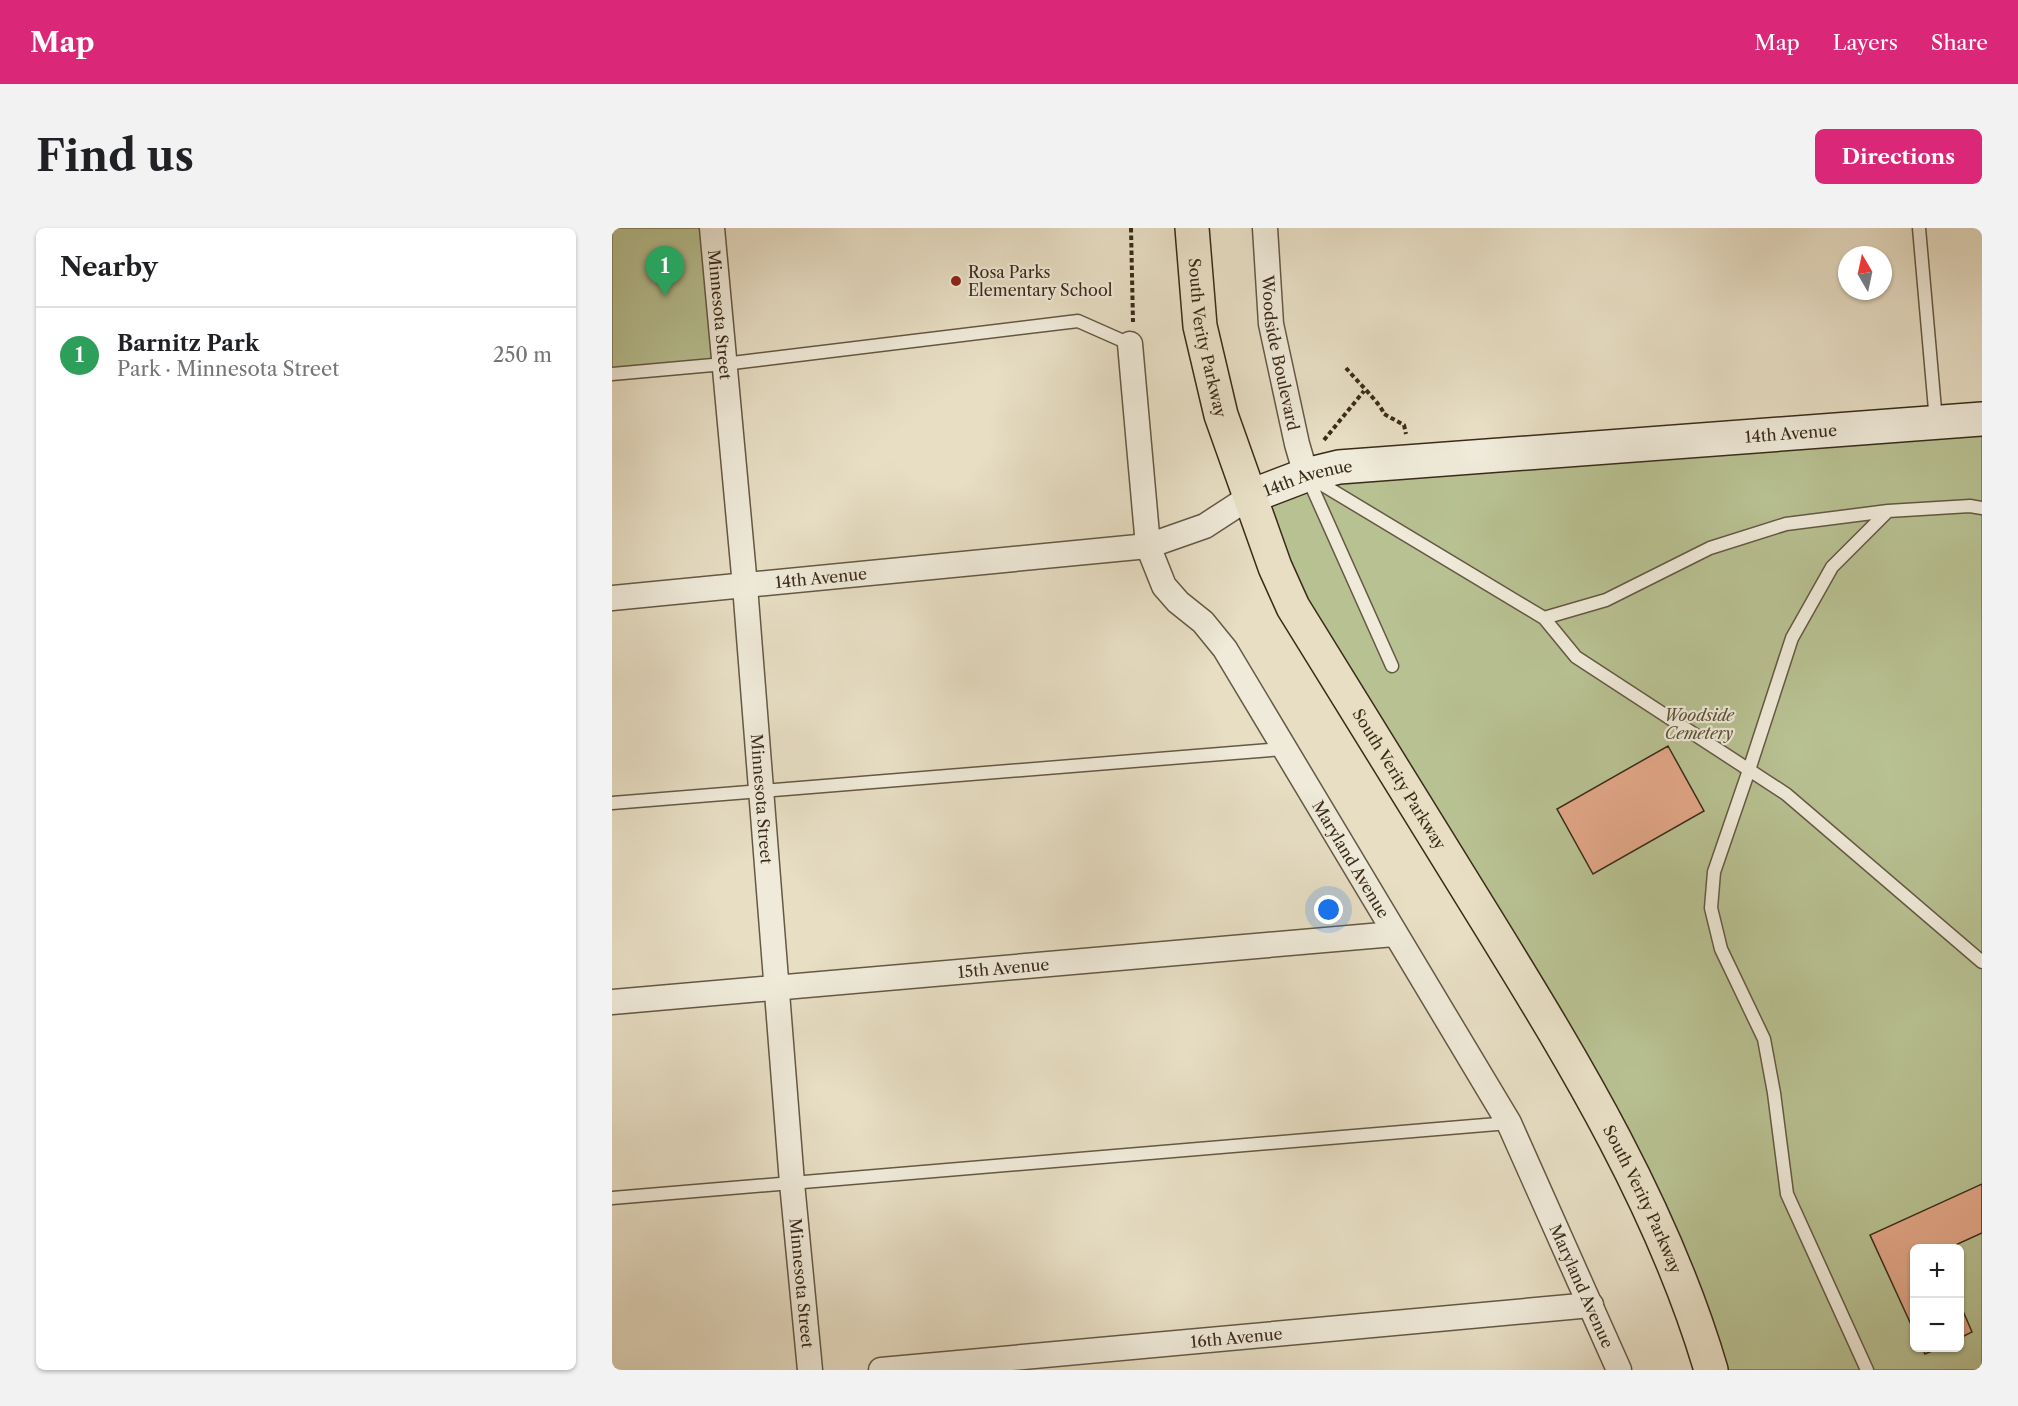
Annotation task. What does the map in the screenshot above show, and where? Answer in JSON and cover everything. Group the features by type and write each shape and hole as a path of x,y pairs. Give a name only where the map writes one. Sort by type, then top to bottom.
{"main road":[{"name":"South Verity Parkway","path":"1192,228 1200,326 1221,415 1275,567 1293,607 1554,1030 1601,1112 1662,1236 1711,1370"},
{"name":"14th Avenue","path":"1251,496 1306,475 1339,467 1982,419"}],"street":[{"name":"Minnesota Street","path":"712,228 745,586 792,1183 810,1370"},
{"name":"Woodside Boulevard","path":"1265,228 1270,324 1306,475"},
{"name":"Maryland Avenue","path":"1130,344 1148,546 1164,586 1178,602 1203,622 1225,648 1509,1123 1619,1370"},
{"name":"14th Avenue","path":"612,598 1148,546 1205,526 1251,496"},
{"name":"15th Avenue","path":"612,1002 1394,934"},
{"name":"16th Avenue","path":"881,1370 1591,1305"}],"lane":[{"path":"1919,228 1936,422"},
{"path":"612,374 724,364 1078,321 1130,344"},
{"path":"1306,475 1544,618 1576,657 1786,794 1982,962"},
{"path":"1306,475 1392,666"},
{"path":"1544,618 1606,600 1710,548 1786,524 1888,511 1970,506 1982,508"},
{"path":"1867,1370 1787,1194 1774,1093 1764,1039 1721,949 1711,908 1714,872 1792,638 1832,567 1888,511"},
{"path":"612,803 1283,748"},
{"path":"612,1198 1509,1123"}],"path":[{"path":"1130,344 1135,315 1131,228"},
{"path":"1346,368 1364,391 1382,407 1384,414 1404,425 1407,437"},
{"path":"1324,440 1364,391"}],"green space":[{"path":"612,228 712,228 724,364 612,374"},
{"name":"Woodside Cemetery","path":"1982,419 1982,1370 1711,1370 1662,1236 1293,607 1251,496 1306,475"}],"building":[{"path":"1668,746 1704,811 1593,874 1557,809"},
{"path":"1982,1184 1982,1233 1958,1244 1910,1244 1910,1322 1870,1235"},
{"path":"1964,1313 1972,1332 1964,1336"}],"place":[{"name":"Rosa Parks Elementary School","path":"956,281"},
{"name":"Barnitz Park","path":"665,296"}]}
